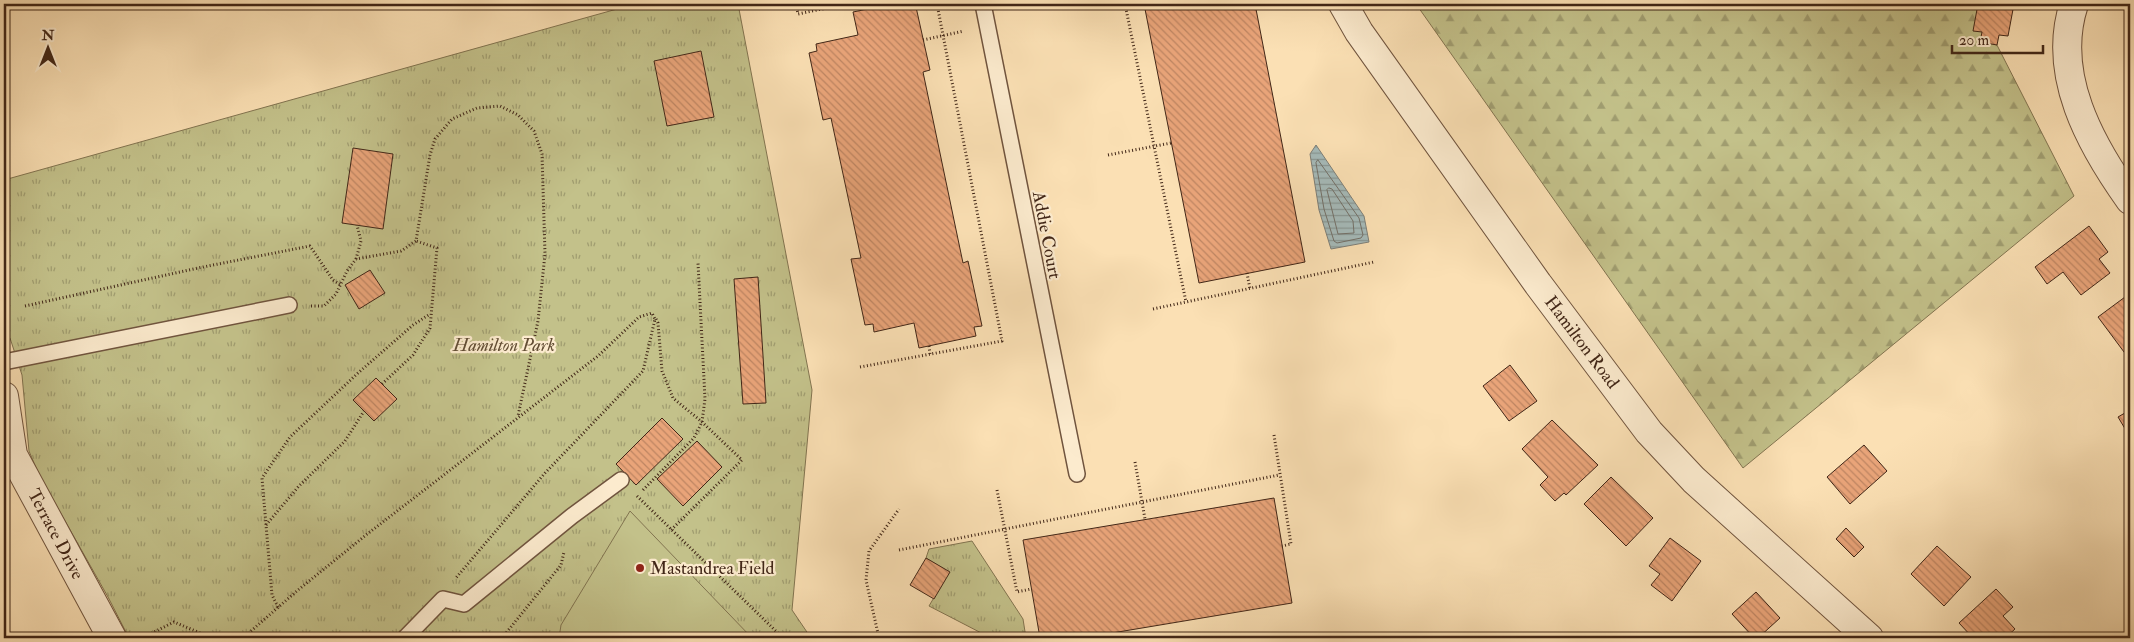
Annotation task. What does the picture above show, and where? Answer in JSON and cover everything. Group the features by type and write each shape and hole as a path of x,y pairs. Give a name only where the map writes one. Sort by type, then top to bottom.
{"street":[{"name":"Hamilton Road","path":"1343,4 1359,32 1538,284 1650,432 1694,480 1869,638"},
{"path":"2074,4 2070,16 2066,59 2078,111 2110,172 2130,200"},
{"name":"Terrace Drive","path":"4,396 13,455 112,638"}],"lane":[{"name":"Addie Court","path":"983,4 1077,474"},
{"path":"4,362 289,305"},
{"path":"405,638 443,599 464,604 572,516 621,480"}],"path":[{"path":"796,4 798,14 846,4"},
{"path":"860,4 861,10"},
{"path":"860,367 1002,341 937,4"},
{"path":"1125,4 1186,302"},
{"path":"923,40 986,26"},
{"path":"356,259 401,251 416,241 430,155 435,139 452,119 478,108 500,106 518,115 534,130 542,154 546,254 538,321 518,417"},
{"path":"1108,155 1171,143"},
{"path":"289,305 324,306 336,294 347,271 356,259 361,241 357,226"},
{"path":"382,384 412,355 430,328 436,248 416,241"},
{"path":"26,306 203,267 310,246 333,280 341,285"},
{"path":"1154,309 1374,262"},
{"path":"637,496 694,438 702,422 705,399 698,263"},
{"path":"1247,274 1250,289"},
{"path":"243,638 366,534 598,356 639,317 652,313"},
{"path":"652,313 658,323 662,371 672,398 702,422 742,460 671,530"},
{"path":"443,599 452,582 545,474 643,371 654,329 655,319 652,313"},
{"path":"278,607 272,595 262,478 290,437 358,373 430,314"},
{"path":"929,346 930,354"},
{"path":"265,526 299,486 345,441 364,411"},
{"path":"1274,435 1291,544 1282,546"},
{"path":"1135,462 1145,519"},
{"path":"899,550 1279,475"},
{"path":"621,480 783,638"},
{"path":"997,490 1017,592 1031,589"},
{"path":"880,638 866,580 869,551 898,509"},
{"path":"502,638 561,565 572,516"},
{"path":"142,638 174,622 212,638"}],"green space":[{"name":"Hamilton Park","path":"635,4 738,4 812,390 792,610 811,638 129,638 39,475 29,451 22,375 10,338 4,339 4,180"},
{"path":"1416,4 1976,4 2074,196 1743,468"},
{"name":"Mastandrea Field","path":"630,511 752,638 559,638 561,625"},
{"path":"972,541 1023,619 1026,638 991,638 929,606 949,572 926,558 929,549"}],"water":[{"path":"1316,145 1364,216 1369,242 1331,249 1319,210 1310,154"}],"building":[{"path":"892,4 907,4 908,9 916,7 930,70 923,72 963,263 968,261 982,326 974,327 976,336 919,348 914,323 874,332 873,324 865,325 851,259 861,258 831,118 823,120 809,53 817,51 816,44 858,35 853,12"},
{"path":"1144,4 1255,4 1305,262 1199,283"},
{"path":"1978,4 2014,4 2008,36 1999,35 1997,45 1980,42 1982,32 1973,31"},
{"path":"701,51 714,117 667,126 654,61"},
{"path":"353,148 393,154 383,229 342,223"},
{"path":"2089,226 2108,252 2099,259 2110,273 2081,295 2063,272 2047,284 2035,267"},
{"path":"370,270 385,293 359,309 345,285"},
{"path":"758,277 766,403 743,404 734,279"},
{"path":"2125,297 2130,305 2130,353 2127,356 2098,317"},
{"path":"1510,365 1537,401 1509,421 1483,386"},
{"path":"376,378 397,399 374,421 353,400"},
{"path":"2130,410 2130,437 2118,417"},
{"path":"662,418 683,439 636,485 616,464"},
{"path":"1552,420 1598,465 1566,495 1564,493 1555,501 1540,485 1548,477 1522,449"},
{"path":"697,441 722,467 683,506 657,479"},
{"path":"1864,445 1887,471 1850,504 1827,477"},
{"path":"1611,477 1653,518 1626,546 1584,504"},
{"path":"1274,498 1292,603 1082,638 1040,638 1023,540"},
{"path":"1846,528 1864,547 1854,557 1836,539"},
{"path":"1670,538 1701,561 1672,601 1651,585 1660,574 1649,566"},
{"path":"1937,546 1971,577 1944,606 1911,574"},
{"path":"926,558 950,572 934,599 910,585"},
{"path":"1996,589 2013,607 2003,616 2015,629 2005,638 1973,638 1959,623"},
{"path":"1756,592 1780,618 1758,638 1754,638 1732,614"}],"place":[{"name":"Mastandrea Field","path":"640,568"}]}
